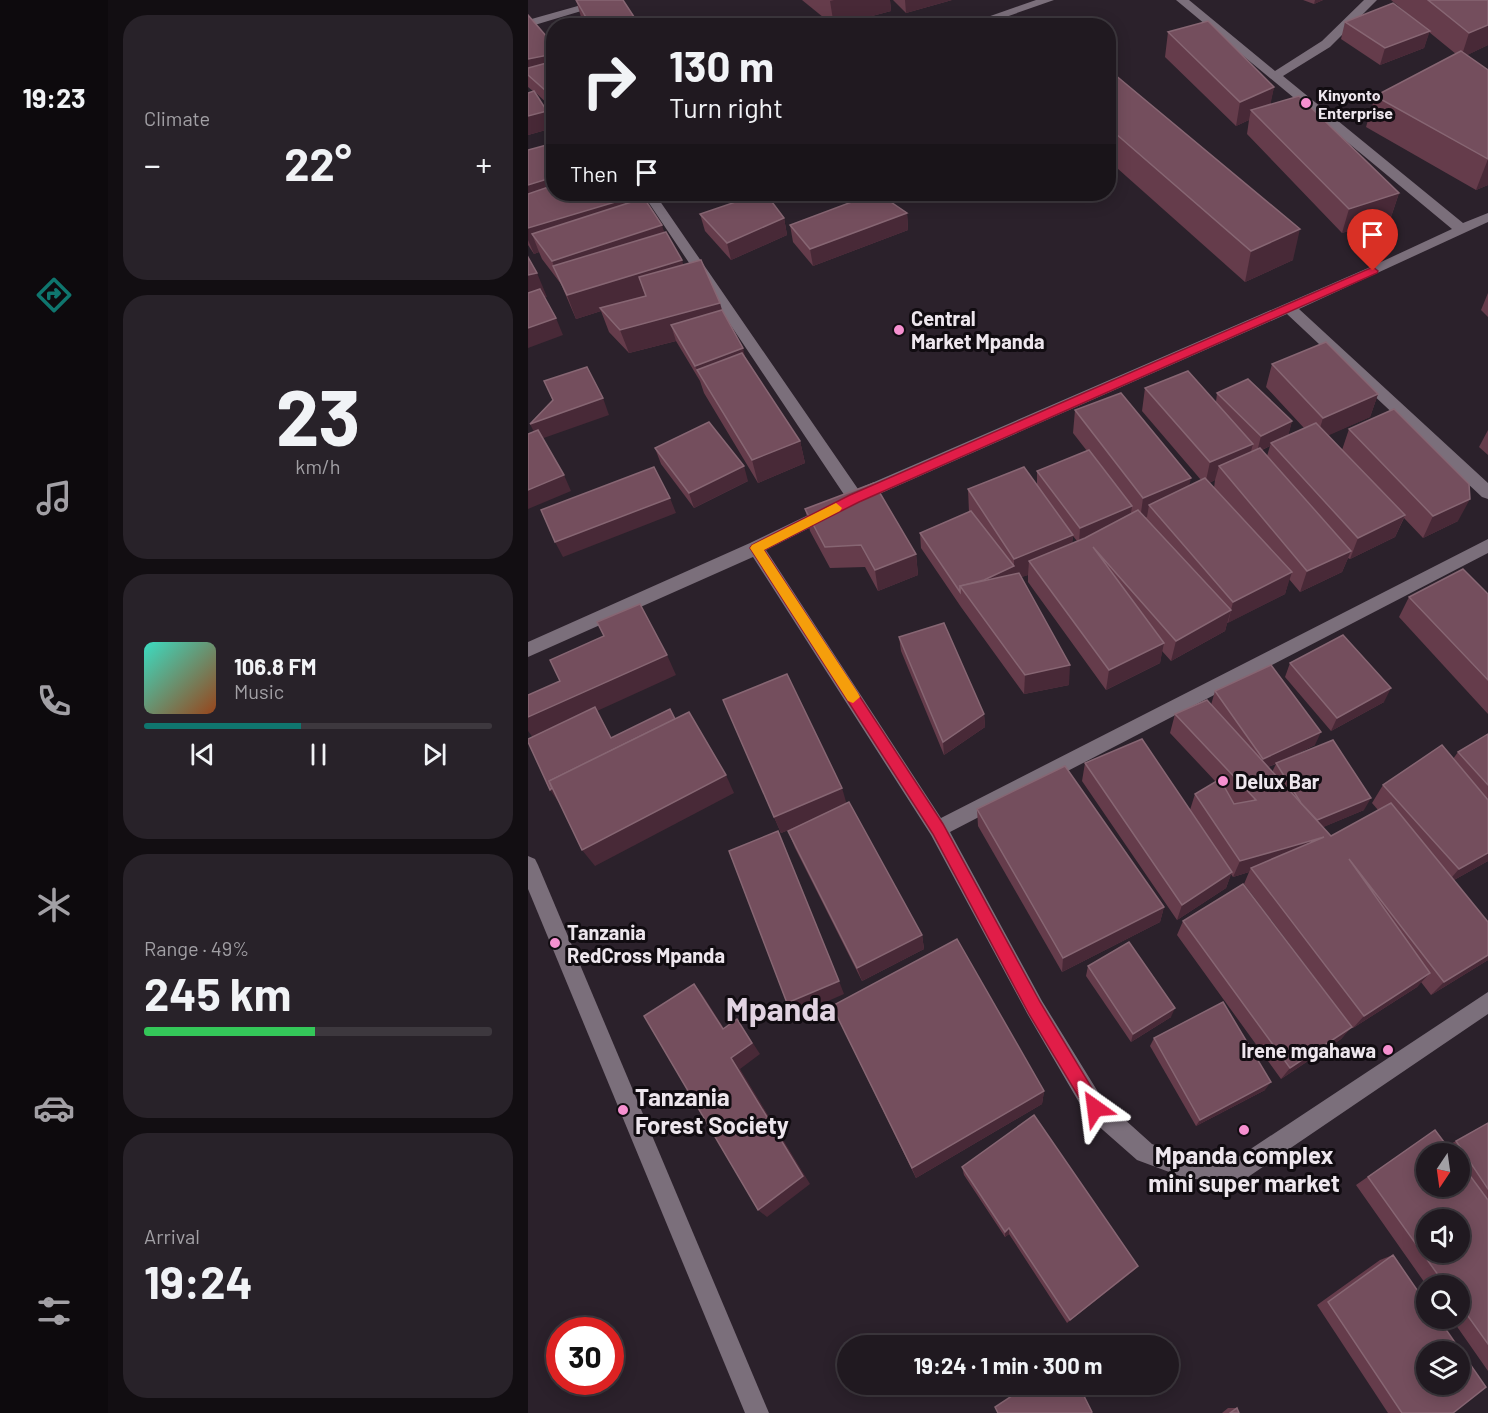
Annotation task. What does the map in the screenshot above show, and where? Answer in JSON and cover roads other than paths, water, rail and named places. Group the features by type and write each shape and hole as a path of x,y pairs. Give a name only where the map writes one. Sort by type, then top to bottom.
{"street":[{"path":"549,18 612,0"},
{"path":"992,18 1048,0"},
{"path":"1182,0 1461,229"},
{"path":"1275,76 1326,44 1371,0"},
{"path":"528,24 546,19"},
{"path":"654,201 855,498"},
{"path":"528,650 756,548 855,498 1488,217"},
{"path":"1288,307 1488,493"},
{"path":"938,829 1488,545"},
{"path":"756,548 938,829 1035,1008 1095,1108 1145,1152 1188,1168 1240,1169 1488,1002"},
{"path":"528,865 757,1413"}],"place":[{"name":"Kinyonto Enterprise","path":"1306,103"},
{"name":"Central Market Mpanda","path":"899,330"},
{"name":"Delux Bar","path":"1223,781"},
{"name":"Tanzania RedCross Mpanda","path":"555,943"},
{"name":"Irene mgahawa","path":"1388,1050"},
{"name":"Tanzania Forest Society","path":"623,1110"},
{"name":"Mpanda complex mini super market","path":"1244,1130"}],"district":[{"name":"Mpanda","path":"781,1008"}]}
